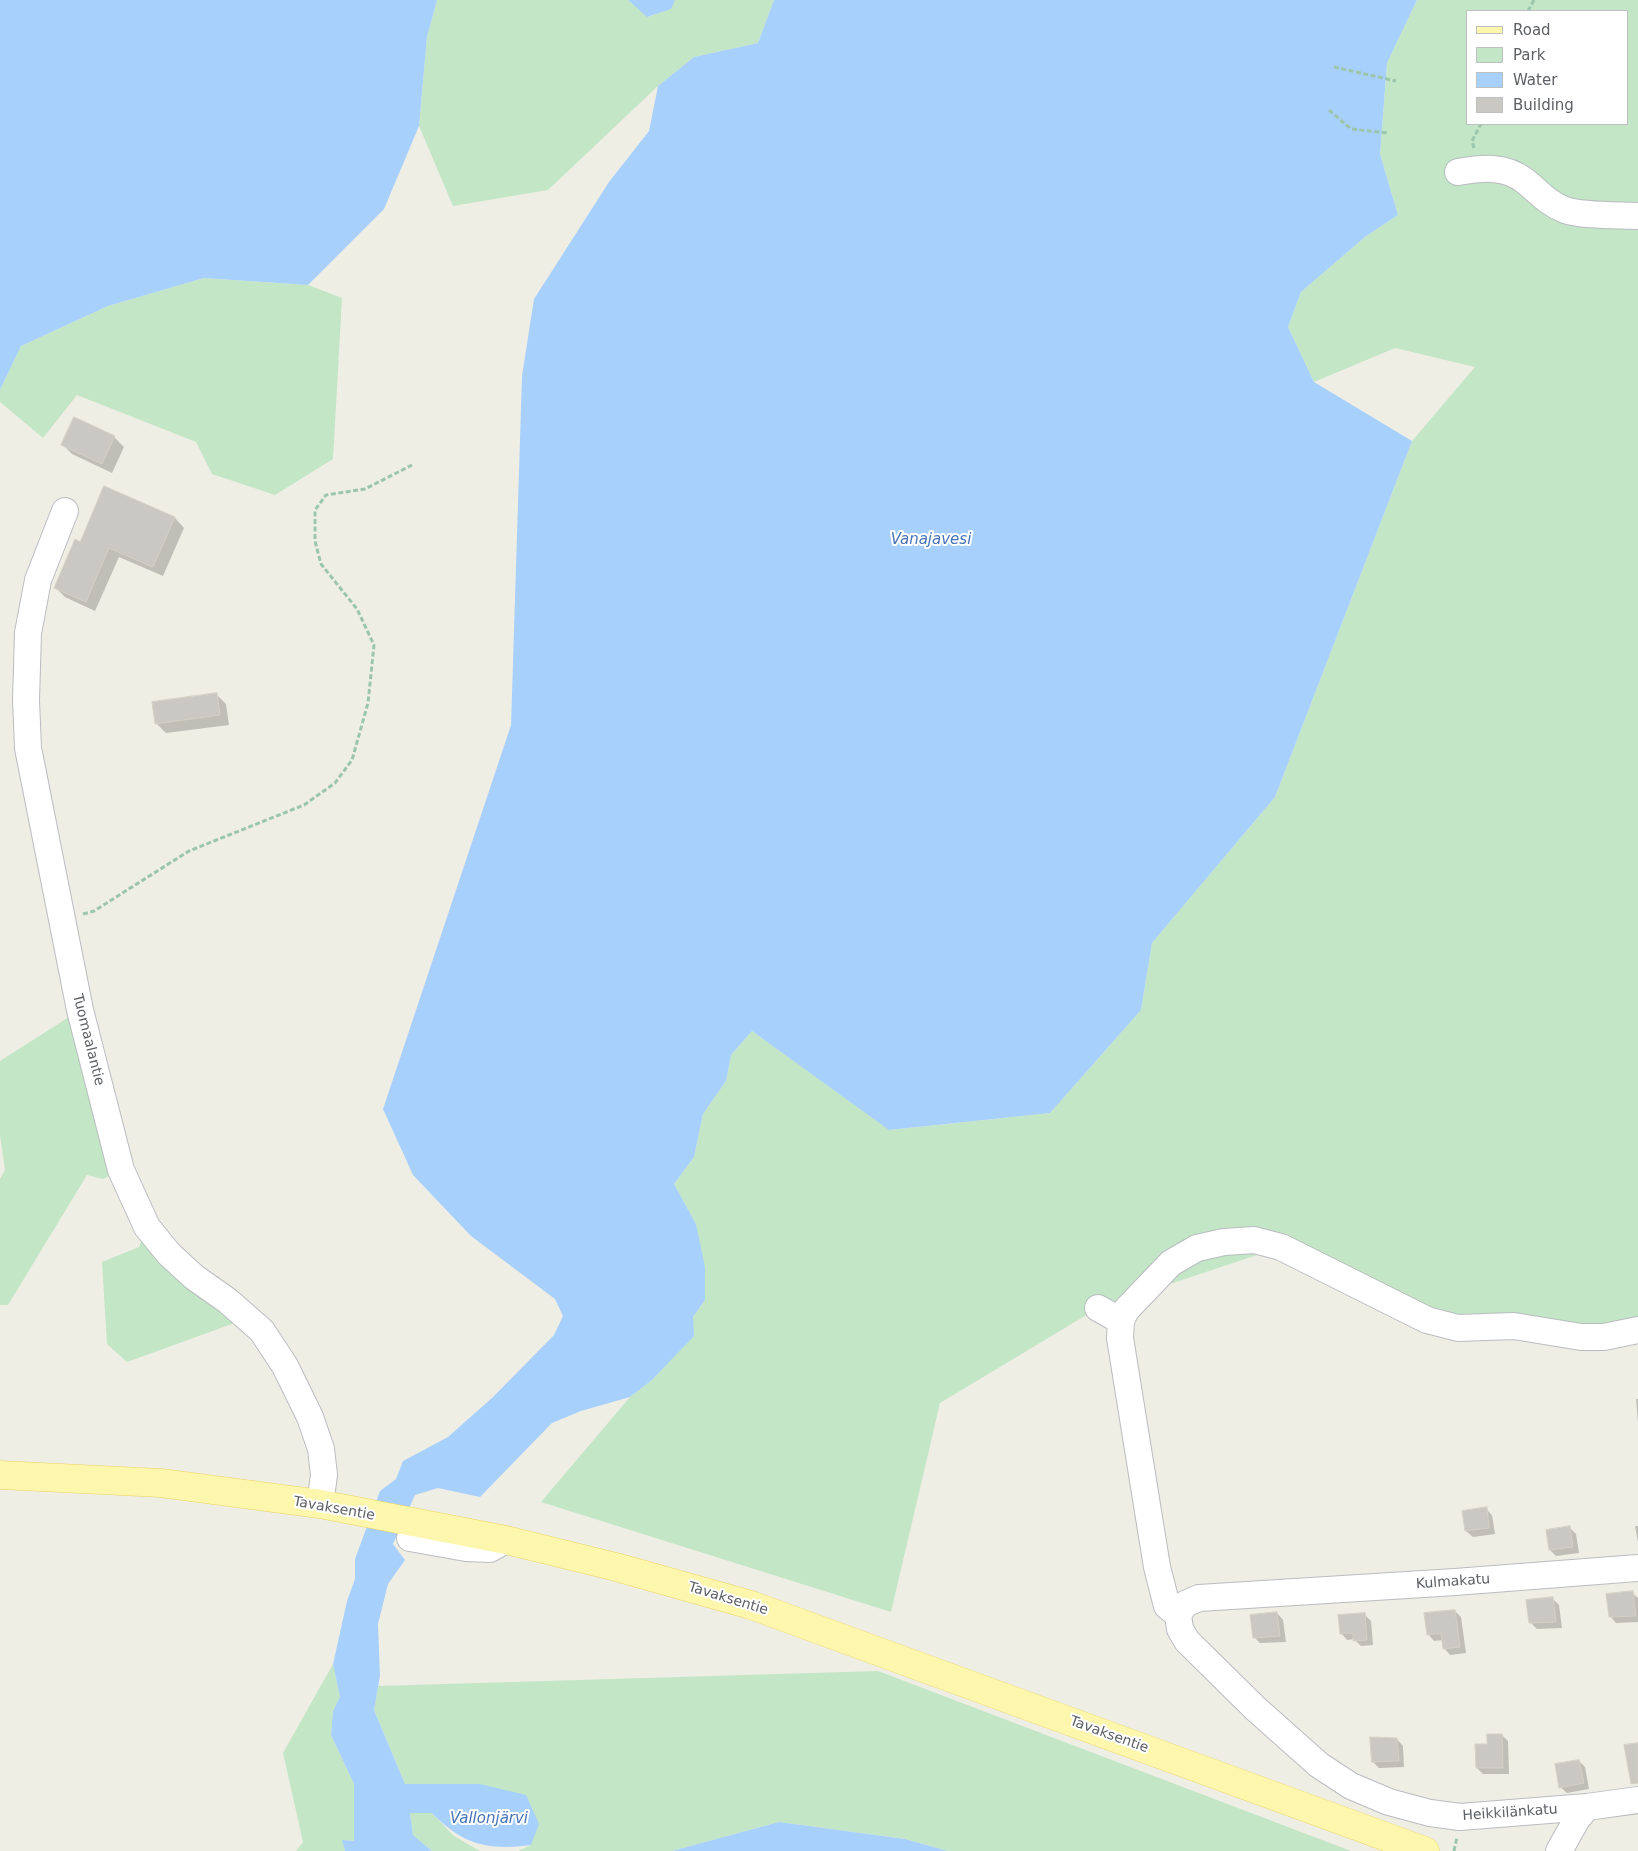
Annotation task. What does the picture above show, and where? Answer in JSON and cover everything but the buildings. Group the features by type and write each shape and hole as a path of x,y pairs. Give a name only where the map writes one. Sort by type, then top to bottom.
{"main road":[{"name":"Tavaksentie","path":"0,1475 161,1484 320,1504 359,1513 412,1531 506,1540 616,1567 751,1605 1425,1851"}],"street":[{"path":"1469,170 1506,170 1524,180 1546,201 1567,210 1638,216"},
{"name":"Tuomaalantie","path":"65,510 38,580 28,633 26,700 28,748 80,1010 120,1170 148,1227 169,1254 194,1278 228,1301 262,1331 285,1366 310,1417 321,1449 324,1475 320,1504"},
{"path":"1098,1308 1121,1320 1126,1310 1171,1263 1197,1248 1224,1242 1254,1240 1281,1247 1428,1320 1458,1328 1514,1326 1581,1337 1604,1337 1638,1330"},
{"name":"Heikkilänkatu","path":"1121,1320 1120,1338 1157,1567 1167,1606 1178,1615 1180,1629 1187,1641 1256,1708 1318,1765 1351,1786 1389,1802 1430,1813 1460,1817 1586,1807 1638,1800"},
{"name":"Kulmakatu","path":"1178,1615 1185,1604 1199,1598 1638,1568"},
{"name":"Heikkilänkatu","path":"1559,1851 1586,1807"}],"path":[{"path":"1334,67 1396,81"},
{"path":"1329,110 1351,129 1389,133"},
{"path":"1469,170 1472,141 1480,125"},
{"path":"63,919 94,911 189,851 304,805 335,783 352,760 368,703 374,645 357,609 322,564 315,541 315,510 326,495 365,489 412,465"}],"green space":[{"path":"437,0 628,0 648,17 670,9 675,0 774,0 758,43 694,57 658,86 548,190 453,206 419,126 427,37"},
{"path":"1417,0 1638,0 1638,1326 1458,1328 1281,1247 1098,1308 940,1403 891,1612 541,1502 630,1397 652,1380 693,1336 693,1317 705,1300 696,1224 674,1184 694,1157 703,1114 726,1081 731,1055 752,1031 890,1130 1050,1113 1141,1010 1152,943 1275,797 1412,441 1475,367 1395,348 1314,382 1288,327 1301,292 1365,237 1398,215 1380,154 1387,63"},
{"path":"204,278 308,285 342,298 333,459 275,495 212,474 196,442 77,395 43,438 0,402 0,390 21,346 108,306"},
{"path":"80,1010 121,1170 103,1179 87,1175 8,1305 0,1305 0,1179 5,1170 0,1135 0,1061"},
{"path":"147,1227 228,1301 232,1324 127,1362 107,1344 102,1262 139,1247"},
{"path":"333,1664 340,1697 333,1711 331,1735 354,1784 354,1841 343,1840 345,1851 296,1851 303,1842 283,1753"},
{"path":"878,1671 1351,1851 948,1851 905,1839 779,1822 672,1851 518,1851 531,1845 480,1784 405,1784 374,1710 378,1686"},
{"path":"410,1813 432,1813 454,1836 480,1851 432,1851 413,1835"}],"water":[{"path":"0,0 437,0 427,37 419,126 384,209 308,285 204,278 108,306 21,346 0,390"},
{"path":"628,0 675,0 671,9 647,17"},
{"name":"Vanajavesi","path":"774,0 1417,0 1387,63 1380,154 1398,215 1365,237 1301,292 1288,327 1314,382 1412,441 1275,797 1152,943 1141,1010 1050,1113 889,1130 752,1031 731,1055 726,1081 703,1114 694,1157 674,1184 696,1224 705,1267 705,1300 693,1317 694,1336 652,1380 630,1397 581,1411 552,1423 480,1497 438,1488 415,1495 393,1544 405,1560 388,1584 378,1624 380,1676 374,1710 405,1784 480,1784 526,1795 539,1824 531,1845 501,1847 476,1843 454,1832 432,1813 410,1813 413,1835 432,1851 345,1851 342,1840 354,1841 354,1784 331,1735 333,1711 340,1697 333,1664 347,1601 355,1579 355,1559 380,1491 396,1479 403,1461 448,1437 493,1397 554,1335 563,1316 555,1299 471,1236 413,1175 383,1109 511,725 522,376 534,299 609,182 649,131 658,86 694,57 758,43"},
{"path":"779,1822 905,1839 948,1851 672,1851"}],"water label":[{"name":"Vallonjärvi","path":"489,1819"}]}
